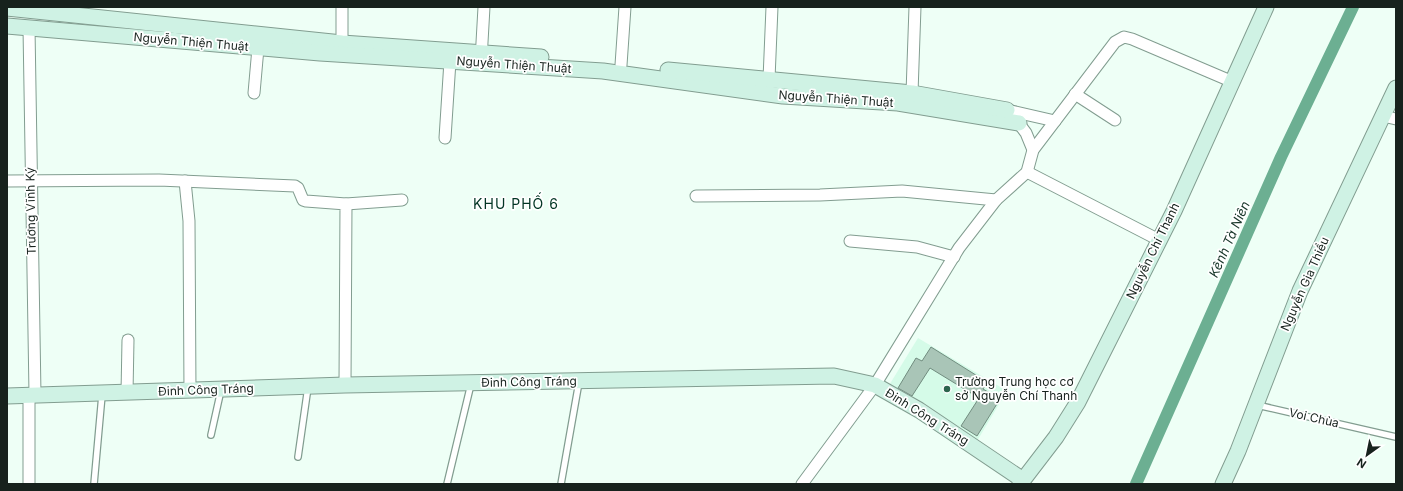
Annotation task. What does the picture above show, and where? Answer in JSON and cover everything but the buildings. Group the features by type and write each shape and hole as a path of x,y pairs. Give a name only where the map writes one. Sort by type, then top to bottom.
{"street":[{"path":"342,7 342,43"},
{"path":"481,58 484,7"},
{"path":"621,65 625,7"},
{"path":"769,79 772,7"},
{"path":"912,93 915,7"},
{"name":"Nguyễn Chí Thanh","path":"1022,482 1056,437 1078,402 1159,240 1233,82 1266,7"},
{"name":"Nguyễn Thiện Thuật","path":"7,8 28,9 603,71 677,76 769,79 912,93 1055,120"},
{"name":"Nguyễn Thiện Thuật","path":"7,26 258,48 450,61 481,58 621,65 783,96 898,103 1019,123"},
{"name":"Trương Vĩnh Ký","path":"29,28 32,395 29,484"},
{"path":"802,484 875,384 954,257 996,200 1027,172 1033,150 1115,42 1124,37 1132,39 1233,82"},
{"path":"254,93 258,48"},
{"path":"445,138 450,61"},
{"name":"Nguyễn Gia Thiều","path":"1223,484 1238,451 1300,291 1389,117 1396,88"},
{"path":"1075,94 1115,120"},
{"path":"1007,110 1019,123 1033,150"},
{"path":"1027,172 1159,240"},
{"path":"185,180 190,221 190,391"},
{"path":"7,181 185,180 295,186 298,188 303,200 346,204 402,200"},
{"path":"696,196 820,195 902,191 996,200"},
{"path":"345,385 346,204"},
{"path":"850,241 917,247 954,257"},
{"path":"128,340 128,393"},
{"name":"Đinh Công Tráng","path":"7,396 345,385 579,382 834,376 875,384 919,410 1022,482"}],"lane":[{"path":"560,484 579,382"},
{"path":"447,484 472,383"},
{"path":"298,457 308,386"},
{"path":"211,435 221,389"},
{"path":"94,484 102,394"},
{"name":"Voi Chùa","path":"1255,405 1396,437"}],"shaded area":[{"name":"Trường Trung học cơ sở Nguyễn Chí Thanh","path":"918,338 1007,391 977,441 888,387"}],"waterway":[{"name":"Kênh Tà Niên","path":"1136,484 1281,157 1353,7"}],"place":[{"name":"Trường Trung học cơ sở Nguyễn Chí Thanh","path":"947,389"}],"district":[{"name":"KHU PHỐ 6","path":"516,204"}]}
